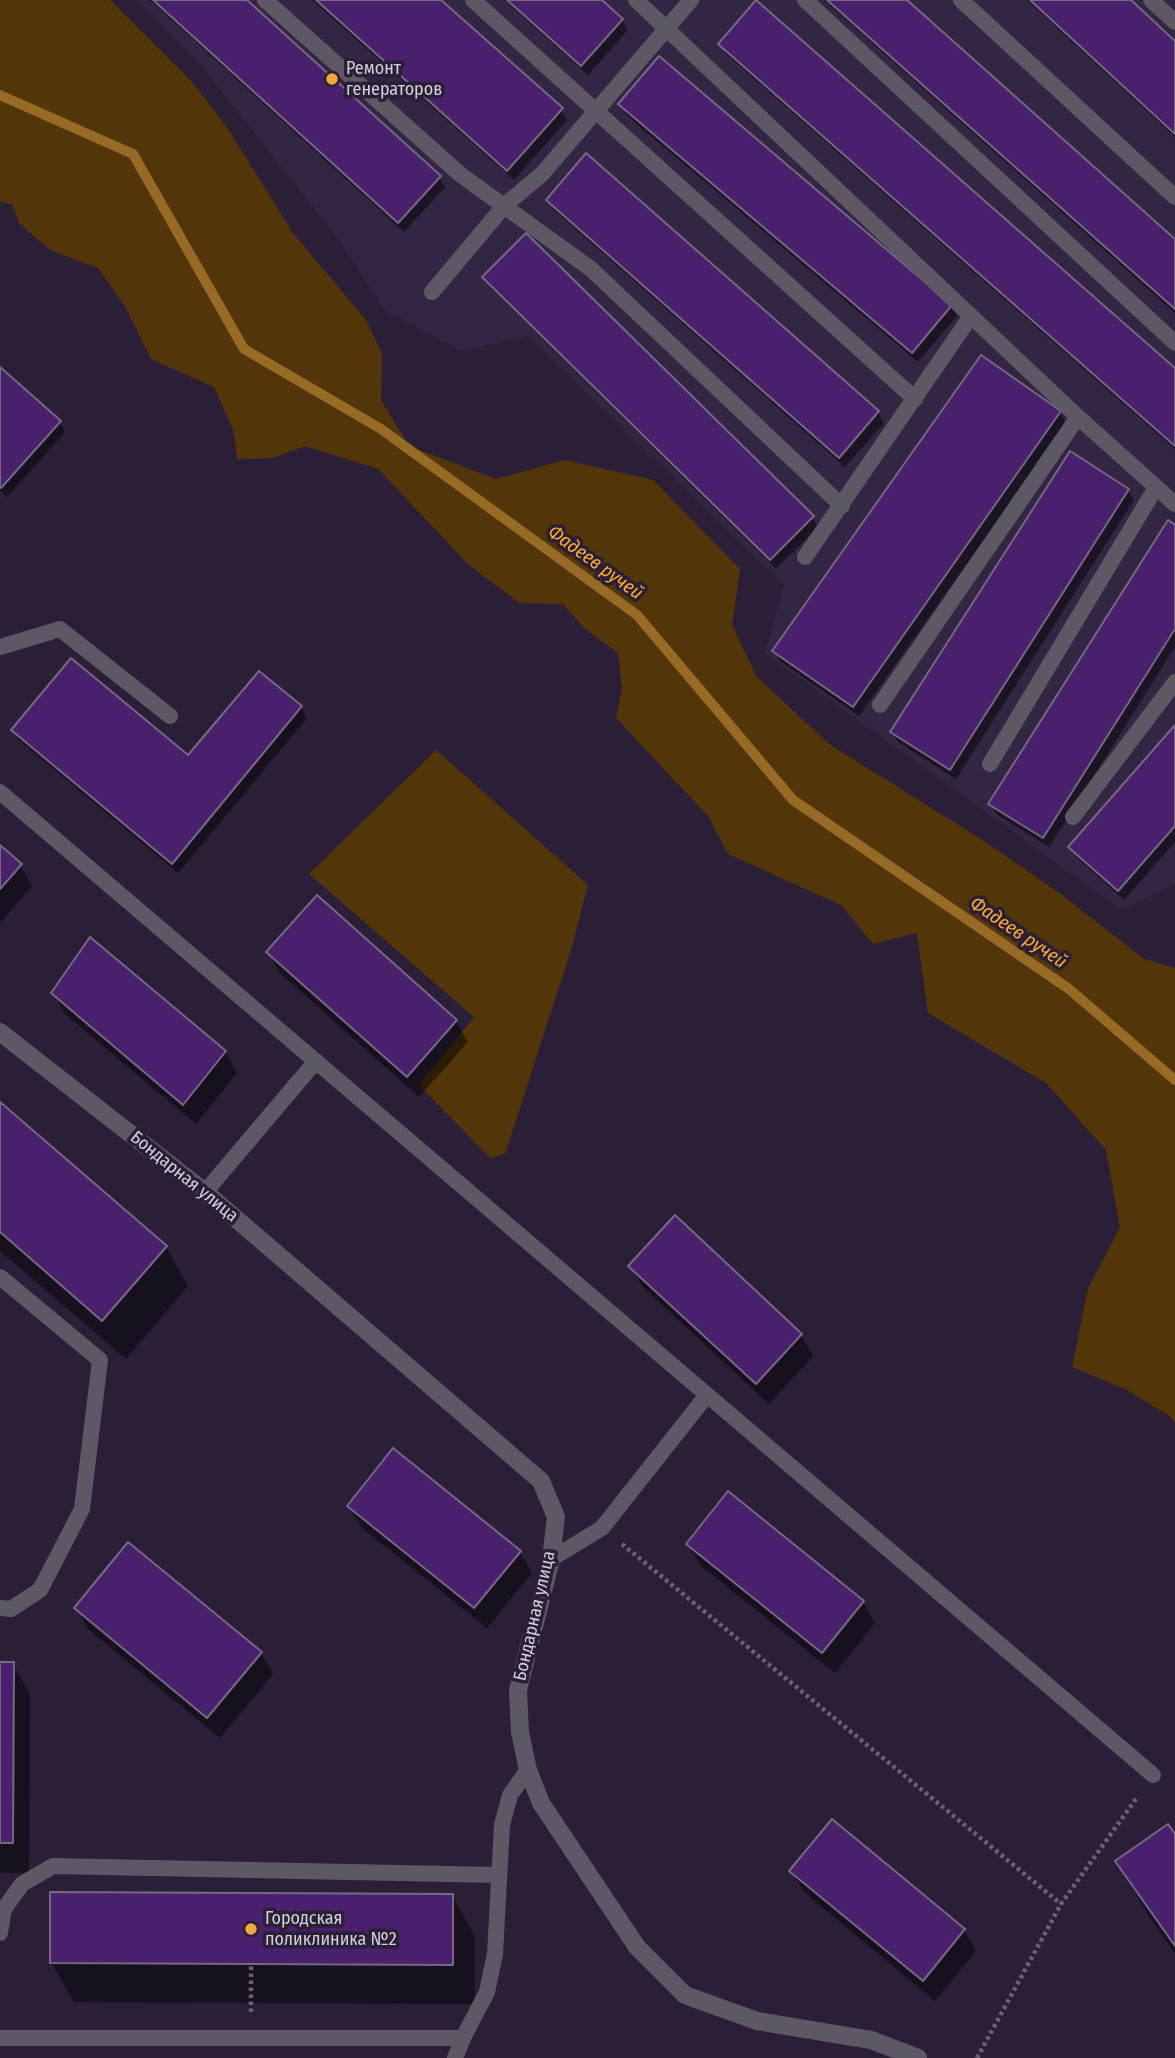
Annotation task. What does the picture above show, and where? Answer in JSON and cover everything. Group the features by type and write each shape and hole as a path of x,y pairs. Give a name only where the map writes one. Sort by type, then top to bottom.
{"street":[{"name":"Бондарная улица","path":"0,1032 205,1192 541,1481 556,1517 551,1559 518,1690 520,1732 527,1770 541,1803 637,1947 685,1995 757,2021 872,2040 918,2058"}],"lane":[{"path":"265,0 461,176 591,269 842,506"},
{"path":"473,0 915,399"},
{"path":"636,0 1078,417 1155,489 1175,504"},
{"path":"432,292 505,205 541,174 691,0"},
{"path":"805,0 1175,344"},
{"path":"961,0 1175,197"},
{"path":"1151,0 1175,22"},
{"path":"805,557 971,316"},
{"path":"880,705 1078,417"},
{"path":"990,764 1155,489"},
{"path":"0,646 60,629 170,716"},
{"path":"1073,817 1175,682"},
{"path":"0,792 1153,1775"},
{"path":"205,1192 316,1061"},
{"path":"0,1276 100,1360 82,1509 40,1590 10,1609 0,1608"},
{"path":"551,1559 602,1528 707,1395"},
{"path":"455,2058 487,1992 495,1954 502,1825 510,1795 527,1770"},
{"path":"0,1933 4,1909 22,1884 53,1866 498,1875"},
{"path":"0,2038 464,2038"}],"path":[{"path":"602,1528 1062,1903"},
{"path":"977,2058 1062,1903 1153,1775"},
{"path":"250,2039 251,1964"}],"shaded area":[{"path":"0,0 110,0 192,82 228,129 293,233 366,320 382,354 381,400 409,446 496,479 565,460 653,480 740,569 732,625 756,676 829,744 987,843 1062,895 1144,959 1175,968 1175,1424 1171,1417 1125,1389 1072,1367 1088,1289 1120,1227 1106,1150 1046,1083 928,1013 917,933 873,944 841,905 728,854 708,816 616,718 622,689 618,653 585,629 563,604 519,603 468,564 378,469 305,446 273,458 237,459 234,432 214,387 151,359 126,308 98,268 50,250 19,223 12,204 0,202"},
{"path":"136,0 1175,0 1175,884 1122,910 765,653 784,585 528,336 461,351 386,311 338,238 196,59"},
{"path":"436,750 588,885 571,950 505,1154 490,1158 419,1085 474,1017 309,874"}],"building":[{"path":"153,0 247,0 441,176 398,223"},
{"path":"316,0 441,0 563,108 507,171"},
{"path":"507,0 602,0 623,19 581,66"},
{"path":"756,0 1175,368 1175,446 718,44"},
{"path":"827,0 907,0 1175,239 1175,309"},
{"path":"1030,0 1131,0 1175,41 1175,134"},
{"path":"659,56 952,305 912,353 618,104"},
{"path":"586,153 879,411 839,458 546,200"},
{"path":"526,233 814,516 770,560 482,277"},
{"path":"981,355 1061,411 853,707 772,651"},
{"path":"0,367 61,421 1,488 0,487"},
{"path":"1070,451 1129,489 950,770 890,732"},
{"path":"1168,520 1175,525 1175,629 1043,838 988,804"},
{"path":"71,658 188,755 259,671 302,706 172,864 11,730"},
{"path":"1175,725 1175,826 1118,891 1068,847"},
{"path":"0,845 22,864 0,889"},
{"path":"317,895 457,1020 407,1077 266,952"},
{"path":"90,937 226,1051 183,1105 51,993"},
{"path":"0,1102 167,1246 102,1321 0,1232"},
{"path":"675,1215 802,1334 756,1384 628,1266"},
{"path":"393,1448 521,1551 474,1608 347,1506"},
{"path":"728,1491 864,1601 822,1653 686,1544"},
{"path":"128,1542 262,1652 207,1718 74,1608"},
{"path":"0,1662 14,1662 13,1843 0,1843"},
{"path":"832,1819 965,1929 923,1981 789,1871"},
{"path":"1168,1824 1175,1834 1175,1946 1115,1861"},
{"name":"Городская поликлиника №2","path":"50,1892 453,1894 453,1965 50,1963"}],"waterway":[{"name":"Фадеев ручей","path":"0,95 133,154 244,349 381,429 637,615 793,800 1069,989 1175,1080"}],"place":[{"name":"Ремонт генераторов","path":"332,79"},
{"name":"Городская поликлиника №2","path":"251,1929"}]}
